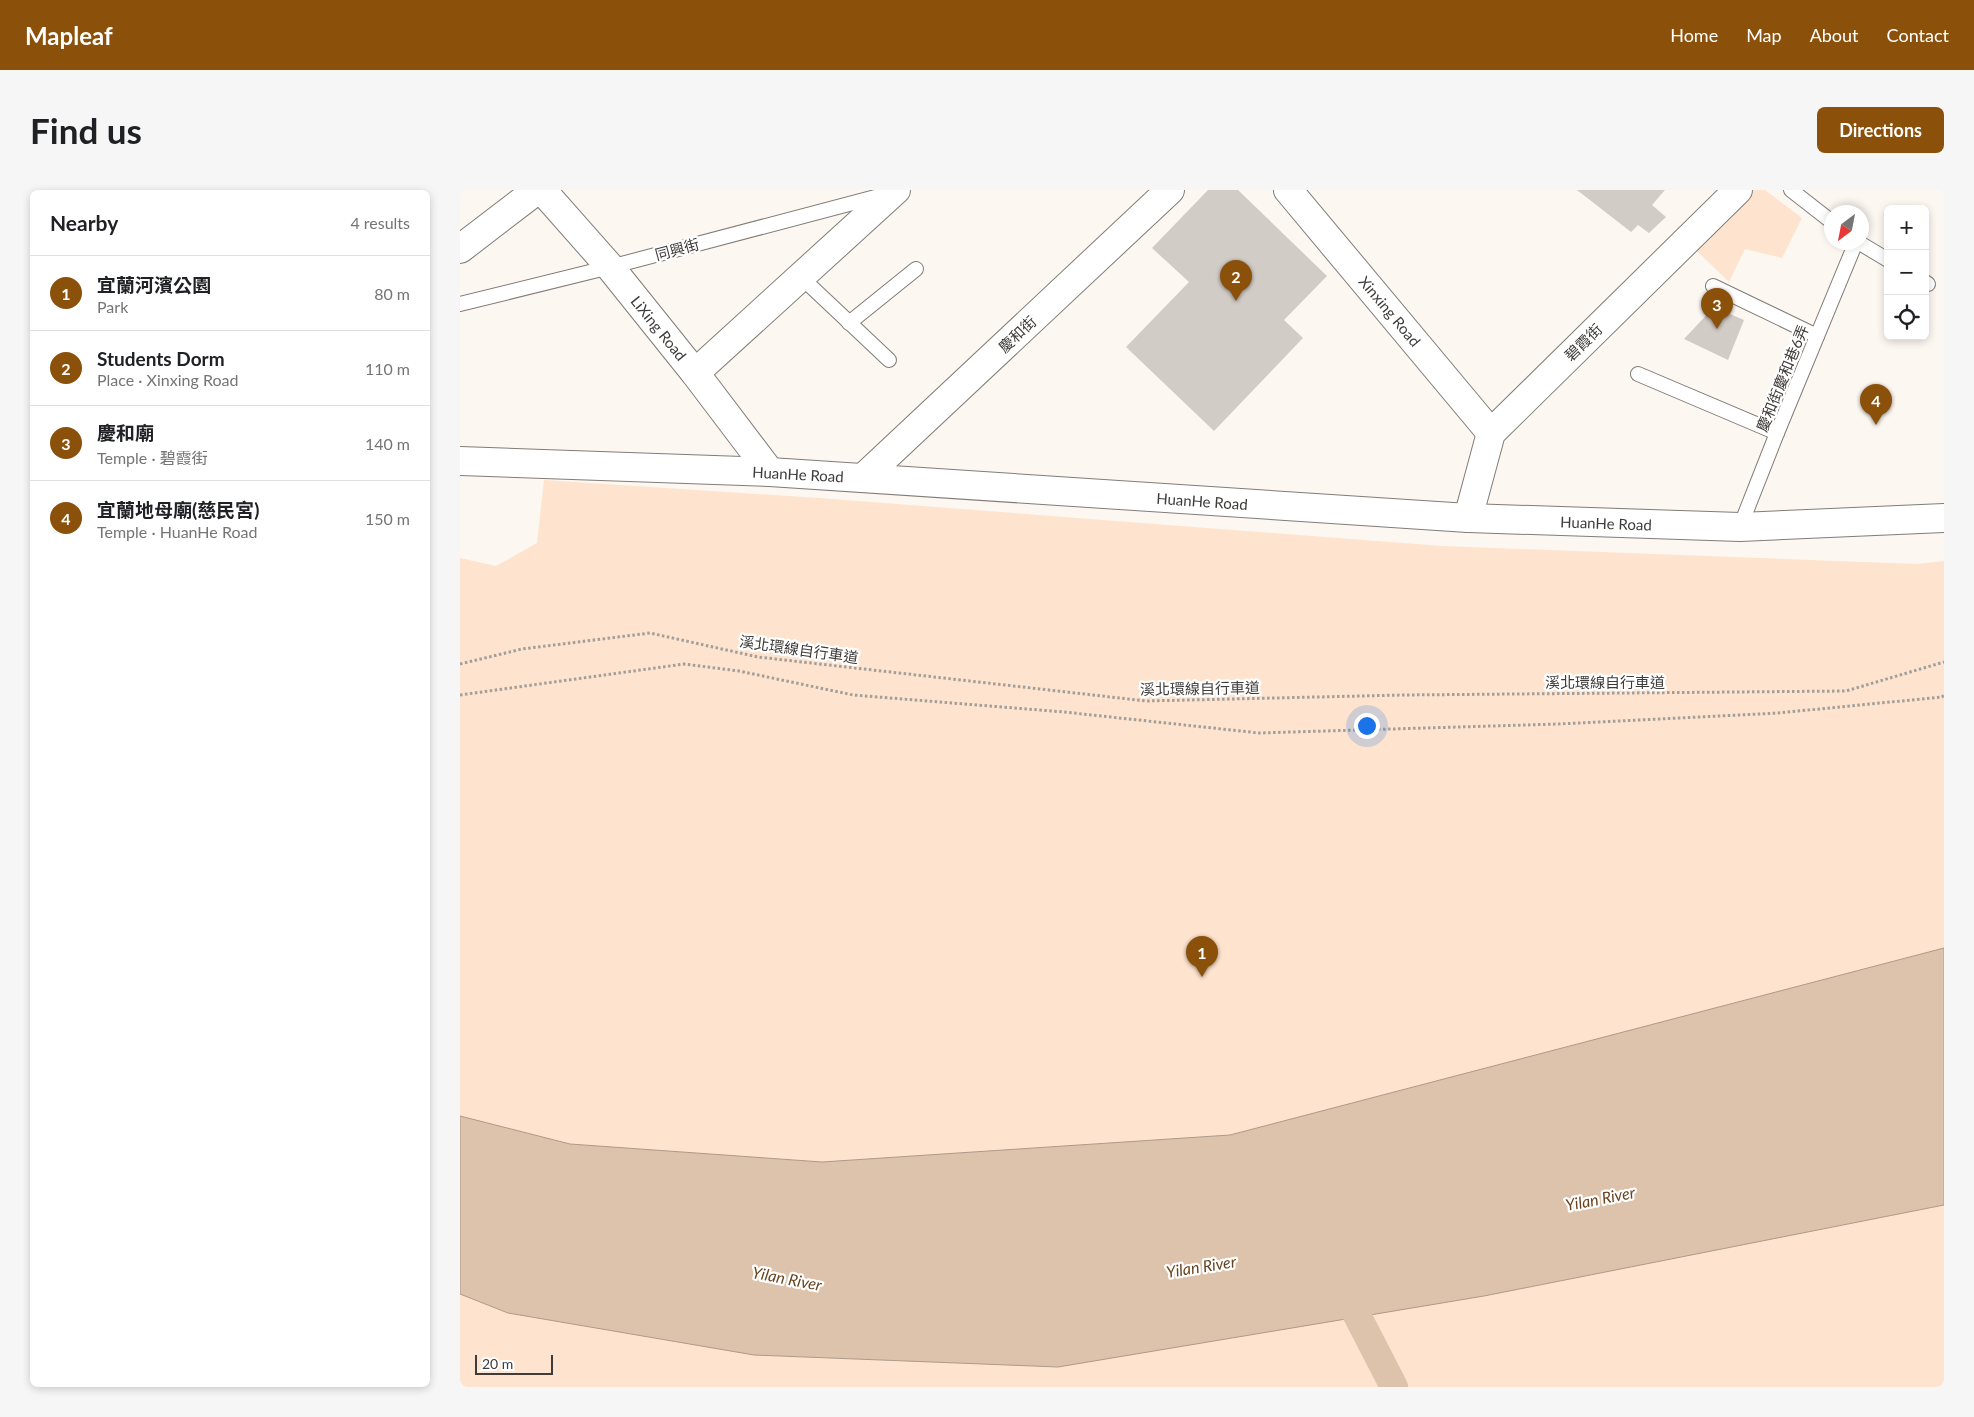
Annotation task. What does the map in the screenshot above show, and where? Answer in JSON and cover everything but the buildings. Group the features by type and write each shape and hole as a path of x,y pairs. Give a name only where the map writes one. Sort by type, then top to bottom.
{"street":[{"path":"460,249 537,190"},
{"name":"LiXing Road","path":"542,190 610,267 695,373 770,472"},
{"name":"慶和街","path":"863,478 1170,190"},
{"name":"Xinxing Road","path":"1288,190 1492,432"},
{"name":"碧霞街","path":"1468,518 1492,432 1738,190"},
{"name":"同興街","path":"695,373 895,191"},
{"name":"HuanHe Road","path":"460,461 770,472 1468,518 1740,527 1944,518"}],"lane":[{"path":"1791,190 1824,216"},
{"name":"同興街","path":"460,304 610,267 895,191"},
{"path":"1869,249 1884,258"},
{"name":"慶和街慶和巷6弄","path":"1740,527 1854,250"},
{"path":"849,323 916,268"},
{"path":"801,278 889,360"},
{"path":"1713,286 1817,336"},
{"path":"1638,374 1777,433"}],"path":[{"name":"溪北環線自行車道","path":"460,664 522,649 650,633 758,657 1146,701 1403,695 1846,691 1944,662"},
{"path":"460,695 684,664 739,671 853,695 1082,714 1259,733 1778,714 1942,697 1944,695"}],"shaded area":[{"path":"1752,190 1765,190 1802,218 1782,258 1745,249 1729,282 1696,250"},
{"path":"544,480 819,498 1442,546 1917,564 1944,561 1944,1387 460,1387 460,558 496,566 537,543"}],"water":[{"name":"Yilan River","path":"1944,948 1944,1205 1484,1296 1058,1367 754,1355 508,1313 460,1294 460,1116 570,1144 822,1162 1230,1135"}],"waterway":[{"path":"1341,1284 1394,1387"}],"place":[{"name":"Students Dorm","path":"1236,301"},
{"name":"慶和廟","path":"1717,329"},
{"name":"宜蘭地母廟(慈民宮)","path":"1876,425"},
{"name":"宜蘭河濱公園","path":"1202,977"}]}
